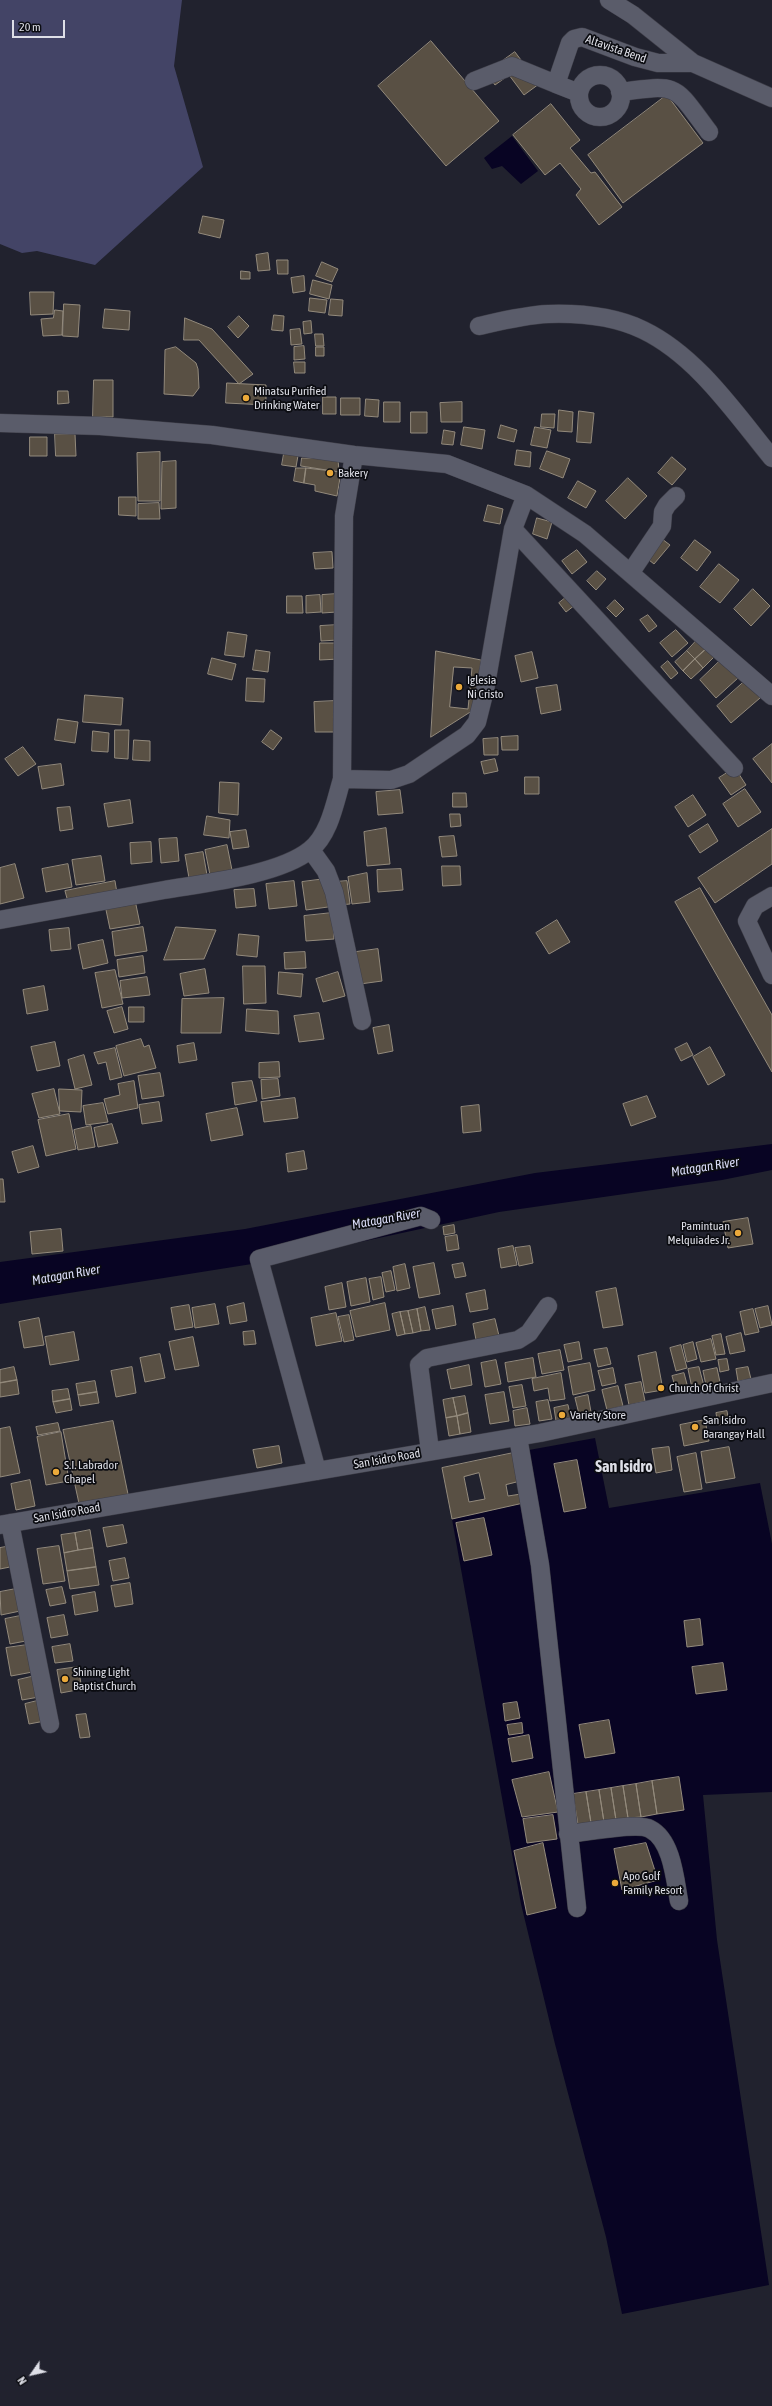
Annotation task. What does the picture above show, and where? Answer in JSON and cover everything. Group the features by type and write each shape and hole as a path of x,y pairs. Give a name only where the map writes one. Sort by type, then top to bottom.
{"street":[{"path":"609,0 633,15 693,63"},
{"name":"Altavista Bend","path":"556,84 570,43 574,39 582,37 635,58 658,63 693,63 772,98"},
{"path":"474,81 512,66 579,93"},
{"path":"597,75 613,80 620,92 619,104 616,109 605,116 598,117 592,115 583,108 579,93 586,80 597,75"},
{"path":"620,92 660,87 672,89 681,95 709,132"},
{"path":"479,326 547,314 611,319 643,330 678,354 710,385 772,458"},
{"path":"0,424 100,426 212,435 354,455 446,464 526,495 585,534 631,572 724,656 772,696"},
{"path":"0,920 228,878 295,860 311,850 322,835 330,819 342,779 344,516 354,455"},
{"path":"342,779 391,780 409,774 462,738 477,722 485,690 513,529 526,495"},
{"path":"631,572 662,526 663,512 667,505 676,496"},
{"path":"513,529 734,768"},
{"path":"311,850 326,871 334,892 362,1021"},
{"path":"772,896 755,906 746,921 772,975"},
{"path":"317,1471 259,1259 421,1216 430,1220"},
{"path":"430,1451 418,1371 419,1365 427,1358 518,1340 529,1333 548,1306"},
{"name":"San Isidro Road","path":"5,1524 518,1437 772,1383"},
{"path":"518,1437 540,1565 577,1908"},
{"path":"5,1524 50,1724"},
{"path":"568,1834 637,1826 650,1828 658,1835 673,1863 678,1900"}],"shaded area":[{"path":"0,0 182,0 174,66 203,167 95,265 37,251 22,253 0,244"}],"water":[{"path":"512,136 538,171 521,184 502,166 492,169 484,158"},
{"name":"Matagan River","path":"772,1144 772,1170 722,1180 499,1212 277,1260 0,1304 0,1262 245,1229 535,1173"},
{"name":"Apo Golf Family Resort","path":"595,1438 609,1508 760,1483 772,1544 772,1792 703,1795 717,1940 769,2285 622,2314 606,2237 555,2044 521,1904 452,1519 528,1502 518,1452"}],"building":[{"path":"431,41 499,121 446,166 378,86"},
{"path":"515,52 539,84 524,95 509,75 495,85 486,73"},
{"path":"667,95 703,143 623,203 588,155"},
{"path":"551,104 580,140 570,148 591,173 595,172 622,207 599,225 576,195 581,189 560,163 545,175 513,135"},
{"path":"203,216 224,220 220,238 199,233"},
{"path":"268,253 270,270 258,271 256,255"},
{"path":"277,260 288,260 288,274 278,274"},
{"path":"322,262 338,269 332,282 316,276"},
{"path":"241,271 250,272 250,279 241,279"},
{"path":"304,276 305,291 293,293 291,278"},
{"path":"313,280 332,285 329,299 310,294"},
{"path":"30,292 54,292 53,314 31,315"},
{"path":"310,298 327,300 325,313 309,311"},
{"path":"331,299 343,300 342,316 329,315"},
{"path":"64,304 80,305 78,337 63,336"},
{"path":"105,309 130,311 129,330 103,328"},
{"path":"55,310 63,311 62,335 43,336 41,319 53,318"},
{"path":"274,315 284,316 283,331 272,330"},
{"path":"239,316 249,326 238,338 228,327"},
{"path":"185,318 212,329 253,374 239,384 199,340 184,340"},
{"path":"311,321 312,333 304,334 303,322"},
{"path":"300,329 302,344 291,345 290,330"},
{"path":"315,334 323,334 324,346 316,346"},
{"path":"304,346 305,359 294,360 294,347"},
{"path":"176,347 196,363 198,369 199,388 193,396 164,394 165,350"},
{"path":"316,347 324,347 324,356 316,356"},
{"path":"294,362 305,362 305,373 295,373"},
{"path":"94,380 113,380 113,417 93,417"},
{"path":"227,383 266,385 266,405 226,403"},
{"path":"58,391 68,391 69,403 58,404"},
{"path":"323,397 336,397 336,414 323,414"},
{"path":"341,398 360,398 360,415 341,415"},
{"path":"366,399 379,400 378,417 365,416"},
{"path":"384,402 400,402 400,422 384,422"},
{"path":"462,402 462,422 441,422 440,403"},
{"path":"559,410 573,412 572,432 558,431"},
{"path":"579,411 594,413 591,443 577,442"},
{"path":"411,412 427,412 427,433 411,433"},
{"path":"542,414 555,414 554,428 541,427"},
{"path":"501,425 517,430 514,442 498,438"},
{"path":"464,427 485,430 482,449 461,445"},
{"path":"535,427 551,430 547,448 531,445"},
{"path":"444,430 455,432 453,445 442,444"},
{"path":"55,434 75,434 76,456 56,456"},
{"path":"30,437 47,437 47,456 30,456"},
{"path":"285,448 299,450 296,467 282,465"},
{"path":"517,450 531,452 530,467 515,465"},
{"path":"547,451 570,459 563,478 540,469"},
{"path":"160,452 160,501 138,501 137,453"},
{"path":"672,457 686,469 672,485 658,473"},
{"path":"302,458 338,459 339,472 301,466"},
{"path":"176,461 176,508 161,509 162,462"},
{"path":"296,468 306,468 304,483 294,481"},
{"path":"306,468 341,472 337,496 315,491 315,485 304,483"},
{"path":"628,478 647,496 625,519 606,501"},
{"path":"578,481 596,491 586,508 568,498"},
{"path":"119,497 136,497 136,516 119,515"},
{"path":"159,503 160,519 138,519 138,504"},
{"path":"488,505 503,509 500,524 484,521"},
{"path":"537,518 552,522 547,539 533,534"},
{"path":"654,533 670,545 654,564 639,552"},
{"path":"695,540 711,552 697,571 681,558"},
{"path":"577,550 587,562 572,574 562,561"},
{"path":"332,552 333,568 315,569 313,553"},
{"path":"719,564 739,580 720,603 700,587"},
{"path":"597,571 606,579 596,590 587,581"},
{"path":"753,589 770,606 751,626 734,609"},
{"path":"337,594 337,612 322,613 322,595"},
{"path":"320,595 321,612 306,613 306,596"},
{"path":"287,596 302,596 303,613 287,613"},
{"path":"568,596 575,605 566,612 559,603"},
{"path":"615,600 624,609 616,617 607,608"},
{"path":"648,615 657,626 649,632 640,620"},
{"path":"338,625 338,640 321,641 320,626"},
{"path":"676,630 688,643 672,657 660,643"},
{"path":"228,632 247,635 244,657 225,655"},
{"path":"697,640 706,649 695,659 687,651"},
{"path":"320,643 338,643 339,659 320,660"},
{"path":"706,649 714,657 703,668 695,659"},
{"path":"256,650 270,652 268,672 253,670"},
{"path":"436,651 481,660 475,709 431,737"},
{"path":"687,651 695,659 683,671 675,662"},
{"path":"532,652 538,678 521,682 515,656"},
{"path":"212,658 236,664 232,680 208,674"},
{"path":"695,659 703,668 691,679 683,671"},
{"path":"721,660 738,678 716,698 700,680"},
{"path":"668,661 678,673 671,679 661,667"},
{"path":"454,667 472,668 468,709 450,707"},
{"path":"247,678 265,679 264,702 246,701"},
{"path":"745,681 760,698 731,723 717,706"},
{"path":"557,685 561,710 541,714 536,688"},
{"path":"85,695 123,698 121,725 83,722"},
{"path":"335,701 336,732 315,732 314,702"},
{"path":"58,719 78,722 75,743 55,740"},
{"path":"115,730 129,730 128,759 115,758"},
{"path":"271,730 282,738 273,750 262,742"},
{"path":"93,731 109,733 108,752 92,751"},
{"path":"518,736 518,750 502,750 501,737"},
{"path":"498,738 498,755 484,755 483,739"},
{"path":"134,740 150,741 150,761 133,760"},
{"path":"772,744 772,783 753,759"},
{"path":"23,747 36,764 18,776 5,759"},
{"path":"495,759 498,771 484,774 481,762"},
{"path":"61,764 64,785 42,789 38,767"},
{"path":"735,768 746,785 731,795 719,778"},
{"path":"525,777 539,777 539,794 525,794"},
{"path":"220,782 239,783 238,815 219,813"},
{"path":"745,789 761,812 738,827 723,804"},
{"path":"400,790 403,813 378,815 376,792"},
{"path":"453,793 466,793 467,807 453,807"},
{"path":"693,795 706,815 688,827 675,807"},
{"path":"130,800 133,823 108,827 104,804"},
{"path":"70,807 73,829 60,831 57,808"},
{"path":"450,814 460,814 461,826 451,827"},
{"path":"207,816 230,820 229,838 204,835"},
{"path":"708,824 718,841 700,853 689,836"},
{"path":"386,828 390,864 367,866 364,832"},
{"path":"772,829 772,864 715,903 698,878"},
{"path":"246,830 249,847 233,849 230,832"},
{"path":"454,836 457,856 442,857 439,837"},
{"path":"177,838 179,861 161,863 159,839"},
{"path":"151,842 152,862 131,864 130,843"},
{"path":"227,845 232,870 210,875 205,850"},
{"path":"203,852 207,875 189,878 185,855"},
{"path":"101,856 105,881 76,885 72,860"},
{"path":"15,864 24,898 0,904 0,868"},
{"path":"68,864 72,887 46,892 42,869"},
{"path":"442,866 460,866 461,885 443,886"},
{"path":"401,869 403,890 378,892 377,870"},
{"path":"367,873 370,902 352,904 348,877"},
{"path":"325,879 328,907 306,910 302,882"},
{"path":"115,881 117,893 68,902 65,891"},
{"path":"294,881 297,906 269,909 266,884"},
{"path":"347,881 350,904 339,905 335,882"},
{"path":"700,888 772,1015 772,1072 675,902"},
{"path":"254,889 256,906 236,908 234,890"},
{"path":"135,900 140,924 110,929 105,905"},
{"path":"332,913 334,939 306,941 304,916"},
{"path":"557,920 570,942 549,954 536,933"},
{"path":"143,927 147,951 115,956 112,932"},
{"path":"176,927 216,930 204,959 164,960"},
{"path":"69,928 71,949 51,951 49,930"},
{"path":"239,934 259,936 257,957 237,955"},
{"path":"103,940 108,963 83,969 78,945"},
{"path":"378,949 382,981 360,984 356,952"},
{"path":"305,952 306,968 285,969 284,953"},
{"path":"143,956 145,973 119,977 117,960"},
{"path":"243,966 265,966 266,1003 244,1004"},
{"path":"205,969 209,993 184,996 180,974"},
{"path":"115,970 123,1004 102,1008 95,973"},
{"path":"279,972 303,974 301,997 278,994"},
{"path":"338,972 345,996 323,1002 316,979"},
{"path":"147,977 150,995 122,998 120,981"},
{"path":"44,986 48,1010 27,1014 23,990"},
{"path":"224,998 221,1033 181,1033 182,999"},
{"path":"122,1007 128,1029 114,1033 107,1011"},
{"path":"129,1007 144,1007 144,1022 129,1022"},
{"path":"247,1009 278,1011 279,1034 246,1031"},
{"path":"319,1013 324,1039 299,1042 294,1016"},
{"path":"389,1025 393,1051 378,1054 373,1028"},
{"path":"141,1039 144,1047 149,1045 156,1068 124,1076 116,1046"},
{"path":"55,1042 60,1066 37,1071 31,1047"},
{"path":"194,1043 197,1060 179,1063 177,1046"},
{"path":"687,1043 693,1055 681,1061 675,1049"},
{"path":"710,1047 725,1075 708,1085 693,1057"},
{"path":"115,1048 122,1077 110,1080 106,1062 98,1064 94,1053"},
{"path":"84,1055 92,1085 75,1089 68,1060"},
{"path":"279,1062 280,1077 259,1078 259,1063"},
{"path":"160,1073 164,1096 142,1099 138,1076"},
{"path":"278,1079 280,1096 262,1099 261,1080"},
{"path":"134,1081 138,1108 108,1114 104,1099 120,1095 118,1084"},
{"path":"252,1081 257,1101 235,1105 232,1083"},
{"path":"54,1089 60,1114 39,1118 32,1094"},
{"path":"59,1089 82,1090 81,1112 60,1111"},
{"path":"647,1096 656,1117 631,1126 623,1104"},
{"path":"295,1098 298,1118 264,1122 261,1102"},
{"path":"159,1102 162,1121 142,1124 139,1105"},
{"path":"103,1103 108,1122 86,1125 83,1106"},
{"path":"479,1105 481,1131 463,1133 461,1107"},
{"path":"237,1108 243,1135 211,1141 206,1114"},
{"path":"69,1114 76,1149 46,1156 38,1120"},
{"path":"112,1124 118,1143 98,1147 94,1128"},
{"path":"91,1126 95,1147 78,1150 74,1130"},
{"path":"33,1146 39,1167 18,1173 12,1152"},
{"path":"304,1151 307,1169 288,1172 286,1154"},
{"path":"0,1179 3,1179 5,1202 0,1202"},
{"name":"Pamintuan Melquiades Jr.","path":"748,1218 753,1244 728,1248 723,1222"},
{"path":"454,1225 455,1233 444,1235 443,1227"},
{"path":"61,1229 63,1251 32,1254 30,1232"},
{"path":"457,1235 459,1249 447,1251 445,1237"},
{"path":"513,1246 517,1265 501,1268 498,1249"},
{"path":"530,1246 533,1263 519,1266 515,1248"},
{"path":"434,1263 440,1294 419,1298 413,1267"},
{"path":"463,1263 466,1276 455,1278 452,1265"},
{"path":"405,1264 410,1288 397,1291 393,1267"},
{"path":"391,1271 395,1290 386,1292 382,1273"},
{"path":"381,1277 384,1297 373,1300 369,1279"},
{"path":"366,1278 370,1302 351,1306 347,1282"},
{"path":"342,1283 346,1307 329,1310 325,1287"},
{"path":"616,1288 623,1325 603,1328 596,1292"},
{"path":"485,1290 488,1309 470,1312 466,1294"},
{"path":"244,1303 247,1321 230,1324 227,1307"},
{"path":"385,1303 390,1330 356,1337 350,1311"},
{"path":"215,1304 219,1324 195,1328 192,1308"},
{"path":"189,1305 193,1327 175,1330 171,1308"},
{"path":"453,1306 456,1325 436,1329 432,1310"},
{"path":"768,1306 772,1325 760,1328 755,1309"},
{"path":"425,1307 430,1330 421,1331 417,1309"},
{"path":"417,1309 421,1331 413,1333 408,1311"},
{"path":"753,1309 759,1332 745,1335 740,1312"},
{"path":"408,1311 413,1333 405,1334 400,1312"},
{"path":"400,1312 405,1334 397,1336 392,1314"},
{"path":"336,1313 342,1341 316,1346 311,1318"},
{"path":"349,1315 354,1340 344,1342 338,1317"},
{"path":"39,1318 44,1345 24,1348 19,1322"},
{"path":"495,1319 500,1340 477,1345 473,1324"},
{"path":"254,1331 256,1344 244,1345 243,1332"},
{"path":"74,1332 79,1360 50,1365 45,1337"},
{"path":"741,1333 745,1351 730,1354 726,1337"},
{"path":"721,1334 725,1354 716,1355 712,1336"},
{"path":"193,1337 199,1366 175,1370 169,1342"},
{"path":"711,1339 716,1359 701,1362 696,1343"},
{"path":"579,1342 582,1359 568,1362 564,1345"},
{"path":"693,1342 697,1359 687,1362 683,1345"},
{"path":"681,1345 687,1368 676,1371 670,1348"},
{"path":"607,1348 611,1364 598,1367 594,1350"},
{"path":"560,1350 564,1370 542,1374 538,1354"},
{"path":"656,1352 663,1390 645,1393 638,1356"},
{"path":"160,1354 165,1378 145,1382 140,1358"},
{"path":"533,1358 536,1377 508,1382 505,1363"},
{"path":"727,1359 729,1370 720,1372 718,1360"},
{"path":"496,1360 501,1384 485,1387 481,1363"},
{"path":"590,1363 595,1390 573,1395 568,1367"},
{"path":"469,1365 472,1385 451,1389 447,1370"},
{"path":"14,1367 17,1380 0,1383 0,1370"},
{"path":"132,1367 136,1393 116,1397 111,1371"},
{"path":"699,1367 704,1386 692,1388 688,1369"},
{"path":"748,1367 751,1379 738,1381 736,1369"},
{"path":"613,1368 616,1383 602,1386 598,1371"},
{"path":"717,1368 721,1387 707,1390 703,1371"},
{"path":"561,1373 565,1399 550,1401 548,1388 534,1391 532,1379"},
{"path":"684,1373 688,1388 676,1390 672,1376"},
{"path":"17,1380 19,1394 0,1397 0,1383"},
{"path":"95,1381 97,1392 78,1395 76,1384"},
{"path":"641,1382 645,1401 629,1405 625,1385"},
{"path":"522,1385 526,1406 513,1408 509,1387"},
{"path":"618,1386 623,1406 607,1410 602,1390"},
{"path":"68,1389 70,1399 53,1402 52,1391"},
{"path":"97,1392 99,1403 80,1406 78,1395"},
{"path":"504,1392 509,1421 490,1424 485,1395"},
{"path":"588,1395 591,1412 579,1414 575,1398"},
{"path":"465,1396 468,1413 457,1416 453,1398"},
{"path":"453,1398 457,1416 446,1418 443,1400"},
{"path":"70,1399 72,1410 56,1413 53,1402"},
{"path":"548,1400 552,1419 539,1421 536,1402"},
{"path":"568,1405 571,1418 556,1421 554,1408"},
{"path":"527,1408 530,1424 515,1426 513,1411"},
{"path":"727,1411 729,1423 718,1425 716,1413"},
{"path":"468,1413 471,1432 460,1434 457,1416"},
{"path":"457,1416 460,1434 449,1436 446,1418"},
{"path":"705,1420 709,1441 684,1446 680,1425"},
{"path":"113,1421 129,1499 80,1508 63,1430"},
{"path":"58,1423 60,1431 38,1435 36,1427"},
{"path":"10,1427 20,1473 0,1477 0,1429"},
{"path":"61,1432 69,1481 46,1485 37,1437"},
{"path":"279,1446 282,1463 257,1468 253,1450"},
{"path":"669,1447 672,1470 656,1473 652,1449"},
{"path":"729,1447 735,1478 706,1483 701,1452"},
{"path":"518,1452 528,1502 452,1519 442,1468"},
{"path":"696,1453 702,1489 684,1492 677,1457"},
{"path":"577,1460 586,1508 564,1512 554,1464"},
{"path":"479,1473 485,1499 469,1502 464,1477"},
{"path":"30,1480 35,1506 16,1510 11,1484"},
{"path":"518,1482 521,1494 508,1496 506,1485"},
{"path":"484,1518 492,1555 464,1561 456,1523"},
{"path":"123,1525 127,1543 107,1547 103,1528"},
{"path":"90,1530 93,1548 78,1550 75,1533"},
{"path":"75,1533 78,1550 64,1553 61,1535"},
{"path":"11,1546 15,1566 0,1569 0,1548"},
{"path":"59,1546 65,1581 43,1584 37,1549"},
{"path":"93,1548 96,1567 67,1571 64,1553"},
{"path":"125,1558 129,1578 113,1581 109,1561"},
{"path":"96,1567 99,1585 70,1589 67,1571"},
{"path":"130,1583 133,1604 115,1607 111,1586"},
{"path":"62,1587 66,1603 50,1606 46,1590"},
{"path":"21,1588 25,1610 1,1615 0,1592"},
{"path":"95,1592 98,1611 75,1615 72,1596"},
{"path":"25,1615 31,1640 10,1644 5,1619"},
{"path":"64,1615 68,1635 51,1638 47,1618"},
{"path":"700,1619 703,1645 687,1647 684,1621"},
{"path":"34,1644 38,1671 11,1676 6,1648"},
{"path":"70,1644 73,1661 55,1663 52,1647"},
{"path":"723,1663 727,1690 696,1694 692,1667"},
{"path":"78,1667 82,1689 61,1693 57,1670"},
{"path":"35,1676 39,1697 22,1700 18,1680"},
{"path":"41,1700 45,1721 29,1724 25,1704"},
{"path":"517,1702 520,1718 505,1721 503,1704"},
{"path":"86,1714 90,1737 80,1738 76,1715"},
{"path":"609,1720 615,1753 585,1758 579,1725"},
{"path":"522,1723 523,1733 509,1735 507,1725"},
{"path":"529,1735 533,1758 512,1762 508,1739"},
{"path":"549,1772 558,1812 522,1817 512,1780"},
{"path":"679,1777 684,1810 657,1814 652,1781"},
{"path":"652,1781 657,1814 641,1817 636,1784"},
{"path":"636,1784 641,1817 628,1818 623,1786"},
{"path":"623,1786 628,1818 616,1820 611,1788"},
{"path":"611,1788 616,1820 604,1822 599,1790"},
{"path":"599,1790 604,1822 591,1823 586,1792"},
{"path":"586,1792 591,1823 578,1825 573,1794"},
{"path":"553,1815 557,1839 527,1843 523,1819"},
{"path":"543,1843 556,1908 527,1915 514,1851"},
{"path":"646,1843 658,1880 622,1890 614,1849"}],"place":[{"name":"Minatsu Purified Drinking Water","path":"246,398"},
{"name":"Bakery","path":"330,473"},
{"name":"Iglesia Ni Cristo","path":"459,687"},
{"name":"Pamintuan Melquiades Jr.","path":"738,1233"},
{"name":"Church Of Christ","path":"661,1388"},
{"name":"Variety Store","path":"562,1415"},
{"name":"San Isidro Barangay Hall","path":"695,1427"},
{"name":"S.I. Labrador Chapel","path":"56,1472"},
{"name":"Shining Light Baptist Church","path":"65,1679"},
{"name":"Apo Golf Family Resort","path":"615,1883"}],"district":[{"name":"San Isidro","path":"624,1467"}]}
